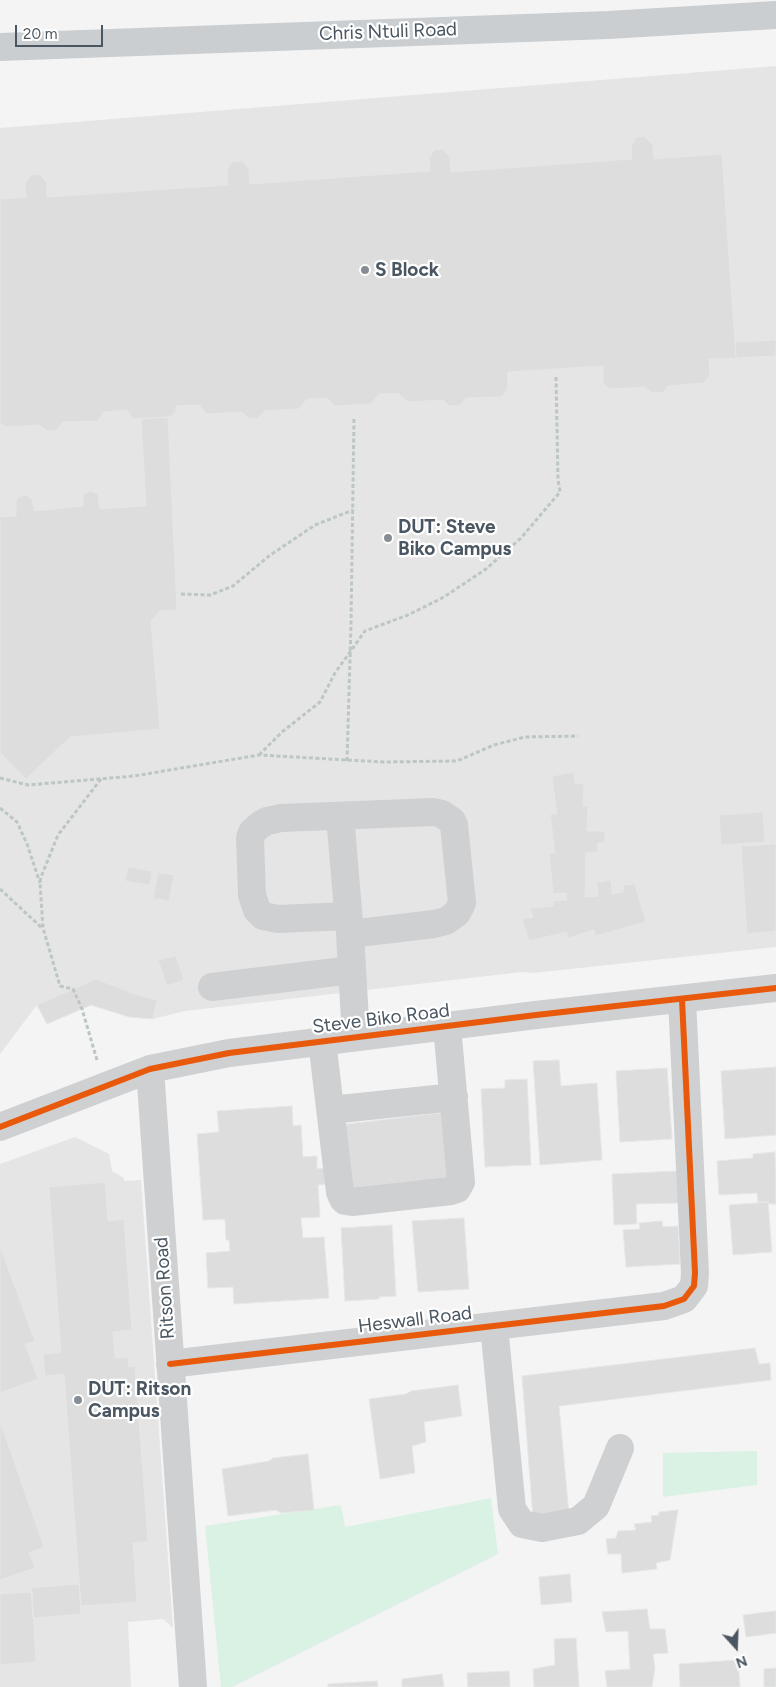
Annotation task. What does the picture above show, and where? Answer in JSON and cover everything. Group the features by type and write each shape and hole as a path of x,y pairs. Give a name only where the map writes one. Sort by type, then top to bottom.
{"main road":[{"name":"Chris Ntuli Road","path":"0,47 608,25 776,15"}],"street":[{"path":"434,812 448,817 454,825 462,903 453,918 446,921 349,925 303,919 268,918 257,910 252,895 250,838 256,828 267,821 281,818 434,812"},
{"path":"340,816 356,1037"},
{"path":"212,987 352,970"},
{"name":"Steve Biko Road","path":"0,1126 150,1069 229,1053 776,988"},
{"name":"Heswall Road","path":"170,1364 664,1306 684,1299 694,1286 695,1273 682,999"},
{"path":"322,1041 340,1192 345,1201 352,1202 451,1191 459,1187 461,1182 448,1026"},
{"name":"Ritson Road","path":"150,1069 193,1687"},
{"path":"331,1110 454,1097"},
{"path":"494,1326 512,1509 522,1524 542,1528 578,1521 596,1506 620,1448"}],"path":[{"path":"259,755 282,732 320,702 350,650 364,631 408,615 444,597 486,569 521,538 560,492 558,479 556,377"},
{"path":"347,760 354,418"},
{"path":"181,594 210,595 233,586 269,556 315,525 353,510"},
{"path":"0,778 28,785 134,776 259,755 383,762 457,761 494,744 525,737 578,736"},
{"path":"40,883 58,835 102,778"},
{"path":"0,808 17,822 26,844 40,883 42,928 60,986 73,989 82,1009 105,1086"},
{"path":"0,889 42,928"}],"shaded area":[{"name":"DUT: Steve Biko Campus","path":"776,66 776,947 533,973 522,972 185,1011 153,1019 129,1017 91,1005 47,1024 37,1005 0,1054 0,128"},
{"name":"DUT: Ritson Campus","path":"75,1137 109,1154 112,1171 124,1178 124,1181 141,1180 173,1628 163,1619 128,1622 131,1687 0,1687 0,1164"}],"green space":[{"path":"757,1451 757,1485 663,1497 663,1453"},
{"path":"491,1498 498,1554 232,1687 221,1687 205,1526 341,1505 345,1527"}],"building":[{"name":"S Block","path":"644,136 653,145 654,159 722,154 736,358 709,359 710,376 703,383 668,386 663,393 652,393 645,387 610,389 603,383 603,366 508,372 508,389 501,397 466,398 459,406 450,406 443,400 408,402 399,394 379,394 371,404 335,406 327,398 307,399 299,409 265,411 258,418 249,419 242,412 207,414 199,405 176,406 176,411 172,416 168,417 133,419 127,410 104,412 98,421 63,422 55,431 47,431 40,425 5,427 0,423 0,199 26,197 25,183 31,175 39,174 47,182 47,197 228,185 227,170 232,162 242,161 249,169 250,184 430,171 429,159 434,150 443,149 450,158 451,172 632,159 631,147 636,137"},
{"path":"776,340 776,356 736,358 735,342"},
{"path":"168,417 177,610 160,611 151,621 160,729 70,737 26,779 0,753 0,517 16,516 16,500 26,495 32,499 35,511 83,506 83,494 91,491 98,494 100,509 146,506 141,419"},
{"path":"574,772 575,783 584,784 583,806 588,806 587,831 605,831 605,843 598,843 597,852 586,853 585,897 598,896 597,882 611,880 612,894 623,892 624,885 635,884 646,922 595,936 594,930 568,938 566,932 529,941 522,919 533,917 530,908 553,906 553,901 567,900 566,893 553,894 549,853 555,853 550,814 557,814 552,776"},
{"path":"763,812 765,842 721,845 719,815"},
{"path":"776,844 776,931 747,934 741,846"},
{"path":"128,867 152,871 150,885 125,881"},
{"path":"158,873 174,875 169,901 153,898"},
{"path":"176,956 184,980 167,986 158,960"},
{"path":"96,979 137,995 157,1000 153,1019 129,1017 91,1005 47,1024 37,1005"},
{"path":"559,1060 561,1086 597,1083 602,1160 540,1165 533,1061"},
{"path":"776,1067 776,1135 725,1139 721,1071"},
{"path":"667,1068 672,1139 620,1142 616,1071"},
{"path":"527,1079 531,1165 485,1167 481,1089 505,1088 505,1080"},
{"path":"292,1106 293,1126 301,1125 303,1157 317,1156 317,1169 327,1168 328,1184 318,1185 320,1217 301,1218 303,1238 324,1237 329,1298 234,1304 233,1287 208,1288 206,1253 230,1251 229,1240 226,1240 225,1219 203,1220 197,1134 219,1132 217,1111"},
{"path":"448,1112 455,1184 347,1195 339,1125"},
{"path":"775,1152 776,1204 758,1202 757,1193 719,1195 717,1161 753,1158 753,1154"},
{"path":"678,1171 679,1203 636,1204 637,1224 614,1225 612,1174"},
{"path":"105,1182 108,1221 124,1219 132,1330 113,1332 115,1358 128,1357 129,1367 135,1366 148,1541 133,1543 137,1602 81,1606 64,1374 45,1376 43,1354 61,1352 49,1187"},
{"path":"768,1202 772,1252 733,1255 729,1205"},
{"path":"464,1218 469,1289 418,1292 412,1221"},
{"path":"662,1221 663,1227 678,1226 680,1264 626,1267 623,1230 640,1229 639,1223"},
{"path":"392,1225 396,1296 345,1301 341,1228"},
{"path":"0,1246 35,1341 25,1344 38,1379 0,1393"},
{"path":"755,1348 759,1364 770,1363 771,1380 559,1406 569,1514 533,1518 522,1376"},
{"path":"458,1385 462,1416 424,1422 426,1442 412,1446 415,1473 380,1479 369,1399"},
{"path":"0,1421 44,1547 29,1553 35,1568 0,1580"},
{"path":"308,1454 314,1510 281,1513 276,1510 228,1516 222,1469 269,1461 273,1458"},
{"path":"678,1510 670,1560 656,1563 657,1569 622,1573 621,1554 608,1554 606,1539 616,1538 618,1531 636,1530 634,1524 652,1522 651,1516 659,1515 659,1512"},
{"path":"570,1574 572,1602 541,1605 539,1577"},
{"path":"79,1584 81,1614 33,1618 31,1588"},
{"path":"32,1592 36,1662 0,1665 0,1594"},
{"path":"647,1609 650,1629 665,1629 668,1653 653,1654 655,1668 652,1687 607,1687 605,1671 630,1669 628,1631 606,1632 602,1612"},
{"path":"776,1611 776,1633 746,1637 743,1615"},
{"path":"576,1638 579,1687 534,1687 533,1669 555,1665 554,1639"},
{"path":"738,1660 740,1687 680,1687 679,1664"},
{"path":"776,1668 776,1687 764,1687 764,1669"},
{"path":"509,1671 510,1687 468,1687 467,1673"},
{"path":"442,1674 444,1687 402,1687 402,1679"},
{"path":"377,1681 378,1687 328,1687 328,1684"}],"cycle path":[{"path":"0,1127 150,1069 229,1053 536,1015 776,988"},
{"path":"170,1364 664,1306 684,1299 694,1286 695,1273 682,999"}],"place":[{"name":"S Block","path":"365,270"},
{"name":"DUT: Steve Biko Campus","path":"388,538"},
{"name":"DUT: Ritson Campus","path":"78,1400"}]}
